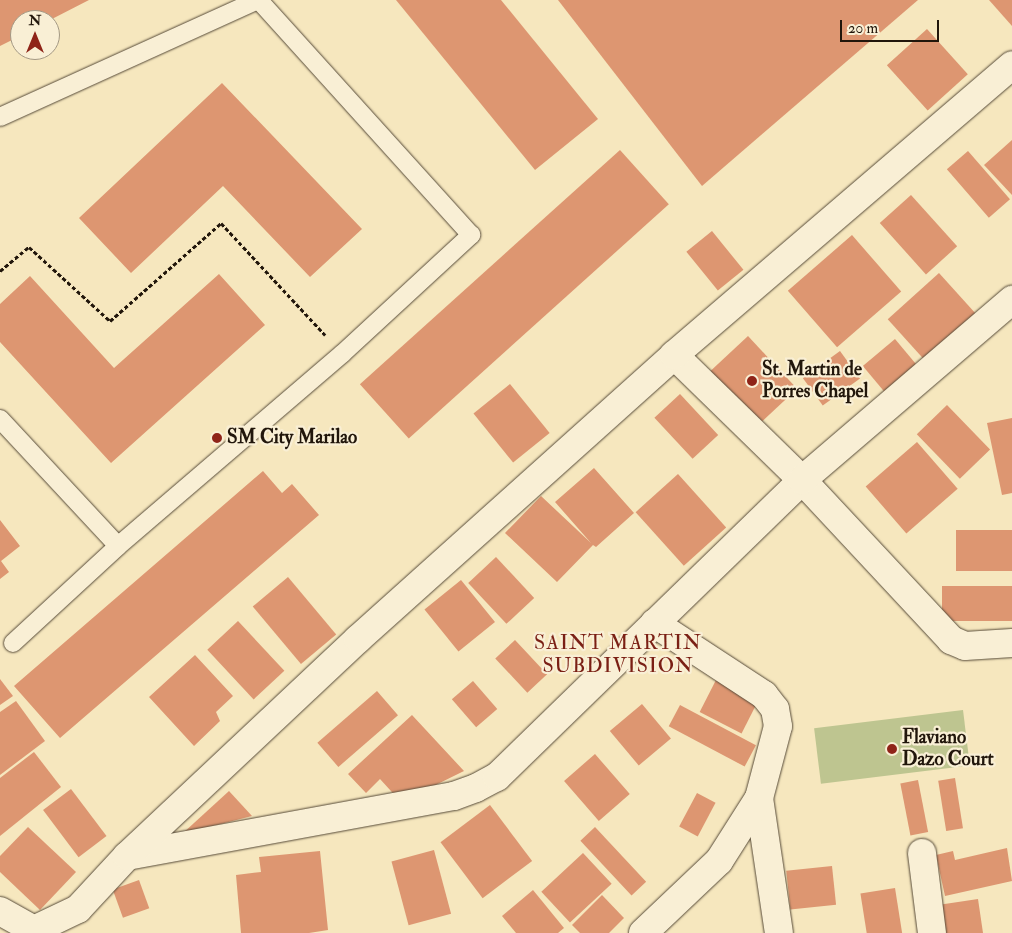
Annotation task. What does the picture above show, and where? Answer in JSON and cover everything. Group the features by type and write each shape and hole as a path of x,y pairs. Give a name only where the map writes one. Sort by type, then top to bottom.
{"street":[{"path":"0,911 34,930 78,909 127,856 358,638 674,355 1012,65"},
{"path":"127,856 454,796 476,788 497,777 802,480 1012,300"},
{"path":"674,355 802,480 951,640 965,646 1012,643"},
{"path":"643,933 719,861 759,798 778,726 776,709 764,695 654,623"},
{"path":"759,798 779,933"},
{"path":"922,852 932,933"}],"lane":[{"path":"0,117 258,0 471,235 342,354 118,546 13,643"},
{"path":"0,419 118,546"}],"path":[{"path":"0,271 29,247 110,321 221,222 342,354"}],"green space":[{"name":"Flaviano Dazo Court","path":"963,710 970,766 821,784 814,728"}],"building":[{"path":"0,0 89,0 60,15 60,10 10,10 10,41 0,46"},
{"path":"396,0 501,0 598,119 535,170"},
{"path":"558,0 918,0 702,186"},
{"path":"989,0 1012,0 1012,26"},
{"path":"927,29 968,74 928,110 887,65"},
{"path":"222,83 362,229 310,277 223,186 131,273 79,218"},
{"path":"1012,140 1012,195 984,165"},
{"path":"620,150 669,204 409,438 360,384"},
{"path":"968,151 1010,199 989,218 947,169"},
{"path":"911,195 957,246 926,274 880,223"},
{"path":"712,231 743,270 718,291 686,252"},
{"path":"852,235 901,292 837,347 788,291"},
{"path":"939,273 976,314 925,360 888,319"},
{"path":"219,274 265,325 111,463 0,342 0,304 30,276 114,368"},
{"name":"St. Martin de Porres Chapel","path":"748,336 797,389 757,426 708,374"},
{"path":"895,339 922,371 890,398 863,366"},
{"path":"840,351 860,379 823,406 803,378"},
{"path":"510,384 550,433 513,463 473,414"},
{"path":"680,394 718,435 693,459 654,418"},
{"path":"947,405 990,450 960,479 917,434"},
{"path":"1012,418 1012,493 1002,495 987,423"},
{"path":"917,442 958,489 906,533 866,487"},
{"path":"594,468 634,513 596,547 593,545 557,582 505,533 541,496 591,543 555,502"},
{"path":"263,471 282,493 292,484 319,515 60,738 14,686"},
{"path":"678,474 726,528 684,566 636,512"},
{"path":"0,520 20,546 1,561 9,572 0,579"},
{"path":"956,530 1012,530 1012,571 956,571"},
{"path":"496,557 534,598 506,624 468,583"},
{"path":"288,577 336,634 301,664 253,607"},
{"path":"461,580 495,622 458,652 424,610"},
{"path":"942,586 1012,586 1012,621 942,621"},
{"path":"238,621 284,671 254,699 207,650"},
{"path":"515,640 547,674 527,693 495,658"},
{"path":"195,655 233,696 216,712 220,721 194,746 149,697"},
{"path":"0,679 13,696 0,705"},
{"path":"716,680 758,701 742,733 700,712"},
{"path":"473,681 497,709 476,727 452,699"},
{"path":"377,691 398,715 338,767 317,743"},
{"path":"16,701 45,741 0,775 0,712"},
{"path":"642,704 671,738 639,765 610,731"},
{"path":"680,705 756,745 745,767 669,726"},
{"path":"412,715 464,771 401,802 380,779 366,793 348,774"},
{"path":"34,752 61,787 0,836 0,778"},
{"path":"595,754 630,794 599,821 564,781"},
{"path":"955,778 963,828 946,831 938,781"},
{"path":"918,780 928,832 910,835 900,783"},
{"path":"71,789 107,836 79,857 43,810"},
{"path":"229,791 252,816 182,834"},
{"path":"697,793 716,803 698,836 679,827"},
{"path":"490,805 532,861 483,898 440,842"},
{"path":"28,827 76,872 40,910 0,872 0,856"},
{"path":"595,827 646,882 632,895 580,841"},
{"path":"1007,848 1012,881 945,896 936,855 953,851 955,860"},
{"path":"434,850 451,914 409,925 391,861"},
{"path":"320,851 328,930 309,933 241,933 236,875 261,872 259,857"},
{"path":"583,853 612,884 570,923 541,892"},
{"path":"832,866 836,905 790,910 786,871"},
{"path":"139,880 149,908 123,918 113,890"},
{"path":"895,888 902,933 867,933 860,893"},
{"path":"533,890 564,928 558,933 516,933 502,916"},
{"path":"602,895 624,918 609,933 580,933 572,925"},
{"path":"978,899 983,933 942,933 938,905"}],"place":[{"name":"St. Martin de Porres Chapel","path":"752,381"},
{"name":"SM City Marilao","path":"217,438"},
{"name":"Flaviano Dazo Court","path":"892,749"}],"district":[{"name":"SAINT MARTIN SUBDIVISION","path":"618,654"}]}
